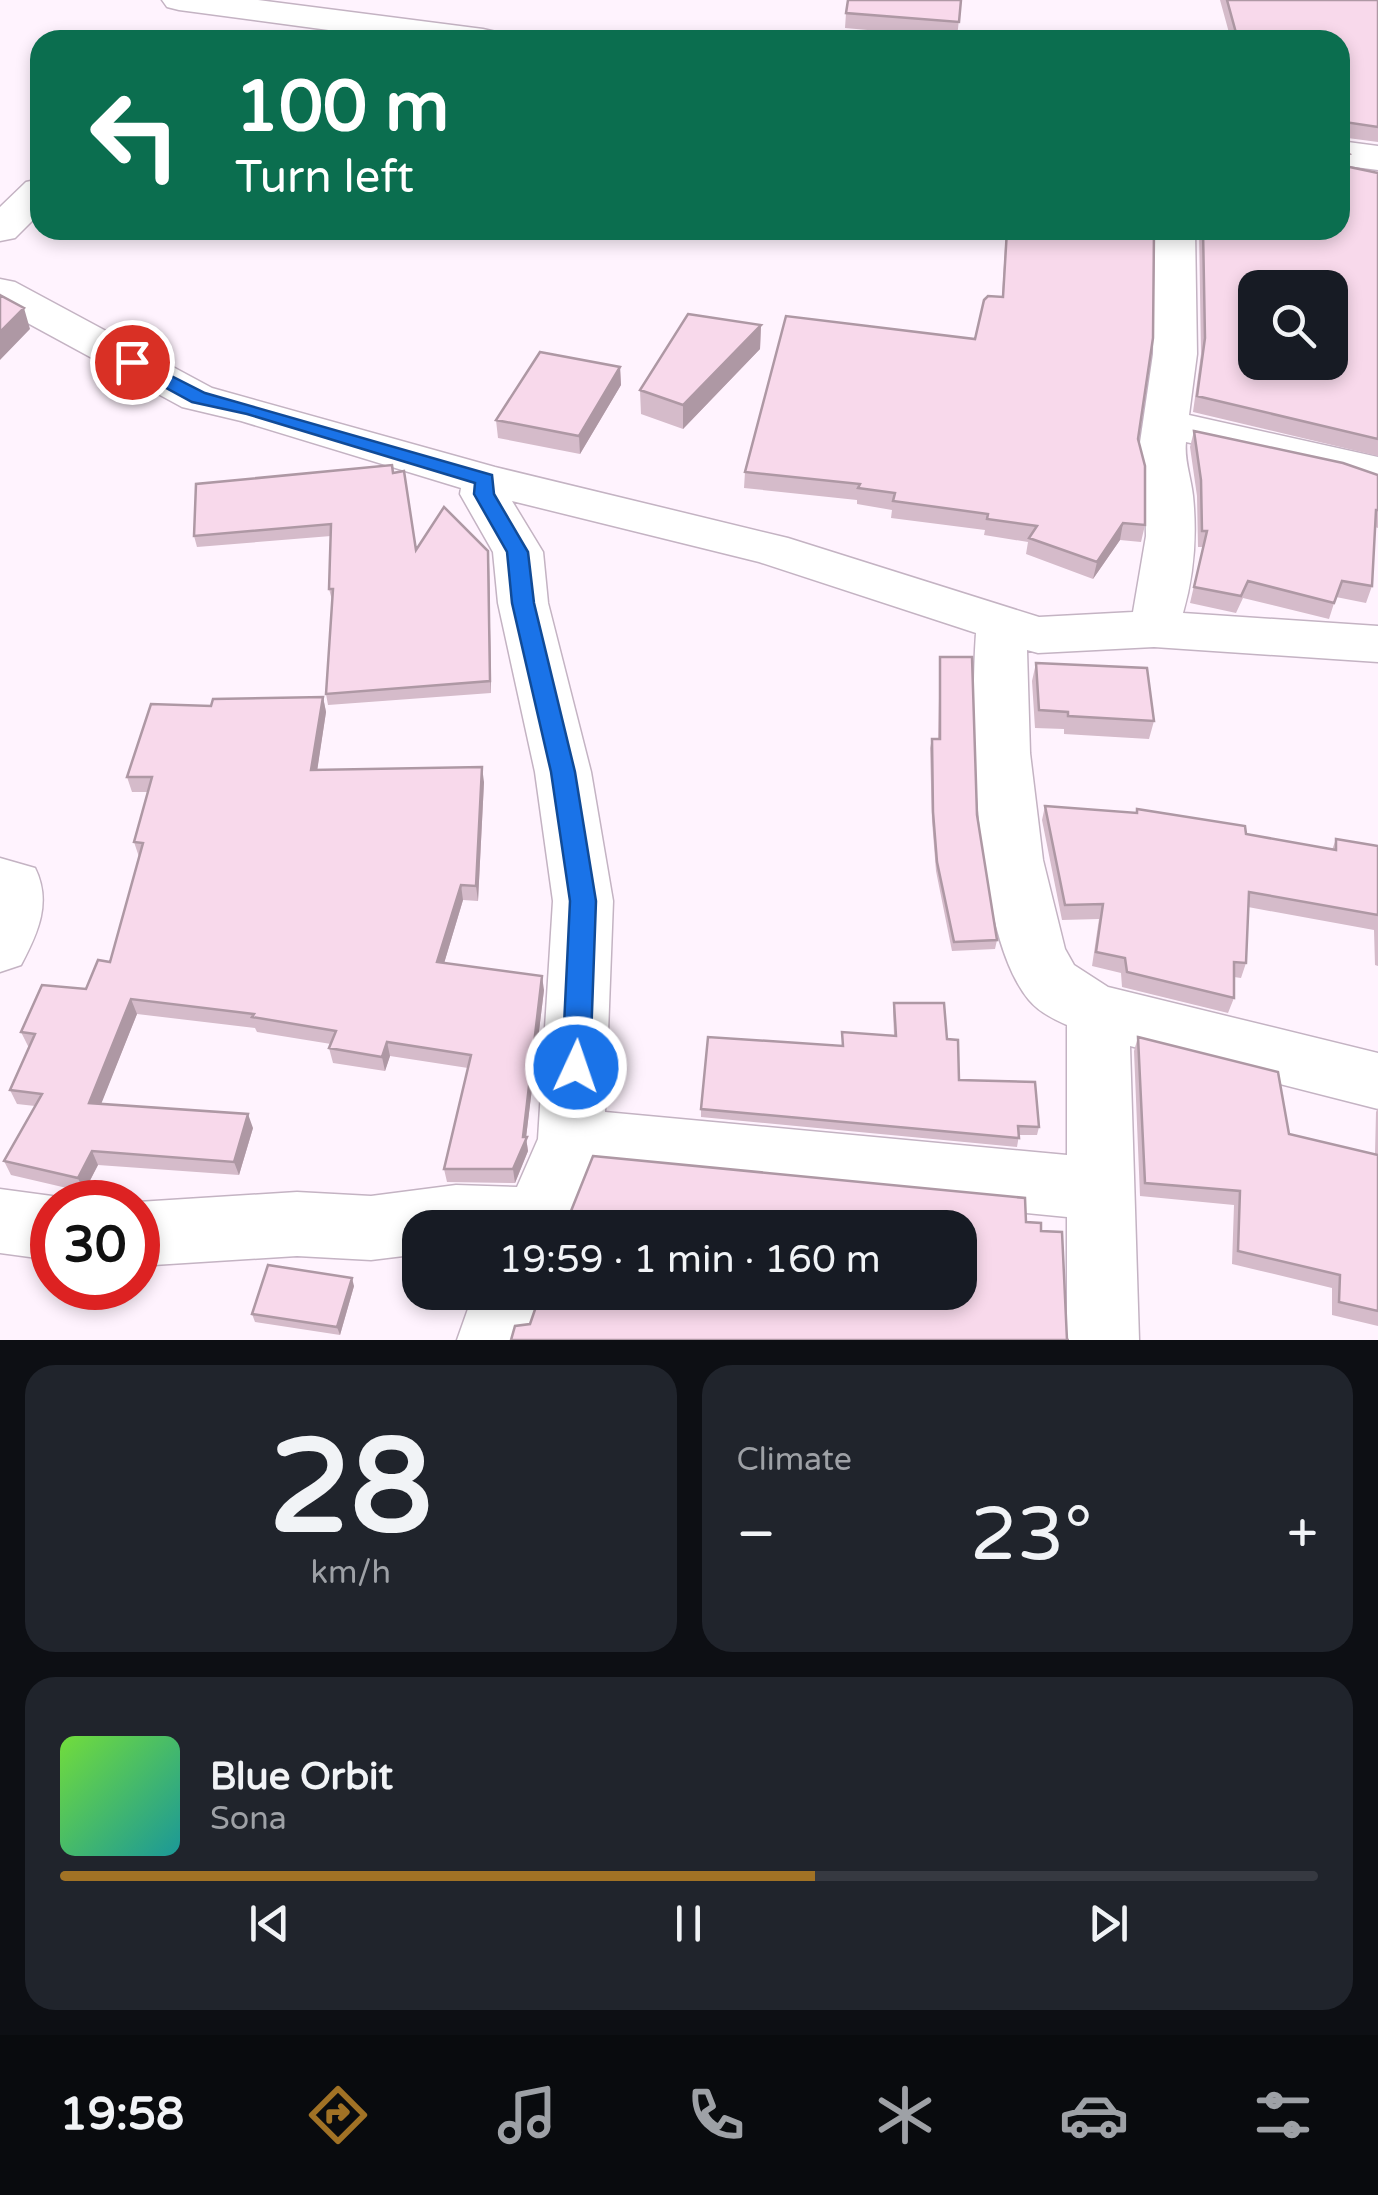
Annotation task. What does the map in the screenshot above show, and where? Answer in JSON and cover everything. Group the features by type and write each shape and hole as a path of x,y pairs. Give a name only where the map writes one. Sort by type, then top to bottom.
{"street":[{"path":"179,0 238,4 415,30"},
{"path":"210,30 238,4"},
{"path":"1350,154 1378,158"},
{"path":"0,229 30,200"},
{"path":"1154,629 1167,580 1168,469 1161,456 1175,354 1175,240"},
{"path":"0,291 198,398 252,410 485,480 771,550 922,596 1002,626 1052,635 1154,629 1378,644"},
{"path":"1164,423 1352,464 1378,474"},
{"path":"485,480 484,494 518,552 523,603 563,772 583,901 570,1140 541,1210"},
{"path":"1002,626 1002,723 1018,888 1038,960 1049,980 1073,1000 1098,1011 1378,1081"},
{"path":"0,881 14,884 13,916 0,948"},
{"path":"1098,1011 1103,1340"},
{"path":"570,1140 1102,1189"},
{"path":"0,1221 30,1225"},
{"path":"160,1233 297,1224 370,1228 402,1224"},
{"path":"493,1340 504,1310"}],"building":[{"path":"848,0 961,0 959,22 846,13"},
{"path":"1227,0 1378,0 1378,127 1350,123 1350,30 1235,30"},
{"path":"1350,167 1378,173 1378,439 1197,396 1205,338 1203,240 1350,240"},
{"path":"1006,240 1154,240 1153,338 1138,439 1145,466 1145,525 1123,523 1097,562 1029,538 1037,526 987,519 988,514 893,501 895,493 858,488 860,484 745,472 786,316 975,339 984,300 988,296 1003,297"},
{"path":"0,295 24,308 0,332"},
{"path":"688,314 761,325 683,405 640,390"},
{"path":"540,352 620,367 579,436 496,420"},
{"path":"1194,431 1343,463 1378,475 1372,586 1342,581 1334,603 1248,581 1241,596 1194,587 1207,531 1202,531 1201,480"},
{"path":"392,465 393,473 404,471 416,550 444,507 488,551 490,681 326,694 333,589 329,589 331,524 194,536 196,484"},
{"path":"940,657 972,657 977,815 997,940 954,942 937,862 932,739 940,739"},
{"path":"1036,663 1147,668 1154,721 1068,716 1068,712 1039,710"},
{"path":"323,697 311,770 482,767 476,886 461,885 437,962 542,976 523,1137 527,1137 513,1169 444,1169 471,1055 387,1042 382,1057 329,1048 336,1031 252,1017 254,1014 131,999 89,1103 248,1114 234,1162 92,1151 78,1178 4,1161 42,1094 10,1090 35,1034 21,1032 42,985 86,989 98,960 110,962 143,843 134,842 152,777 127,777 151,704 211,706 213,699"},
{"path":"1045,806 1137,813 1137,809 1245,826 1246,834 1336,850 1336,839 1378,846 1378,915 1249,892 1246,963 1234,962 1234,998 1127,972 1125,958 1096,952 1103,904 1065,905"},
{"path":"894,1003 944,1003 947,1039 958,1040 959,1080 1035,1082 1039,1127 1018,1126 1019,1138 701,1109 708,1037 843,1046 842,1032 896,1036"},
{"path":"1138,1037 1278,1072 1289,1134 1378,1155 1378,1311 1339,1302 1340,1275 1238,1251 1240,1191 1145,1183"},
{"path":"593,1156 1025,1198 1026,1222 1041,1223 1041,1231 1062,1232 1067,1340 511,1340 515,1326 530,1324 535,1310 977,1310 977,1210 571,1210"},
{"path":"268,1265 352,1278 337,1327 252,1314"}],"route":[{"path":"132,362 198,398 252,410 485,480 484,494 518,552 523,603 563,772 583,901 576,1067"}]}
